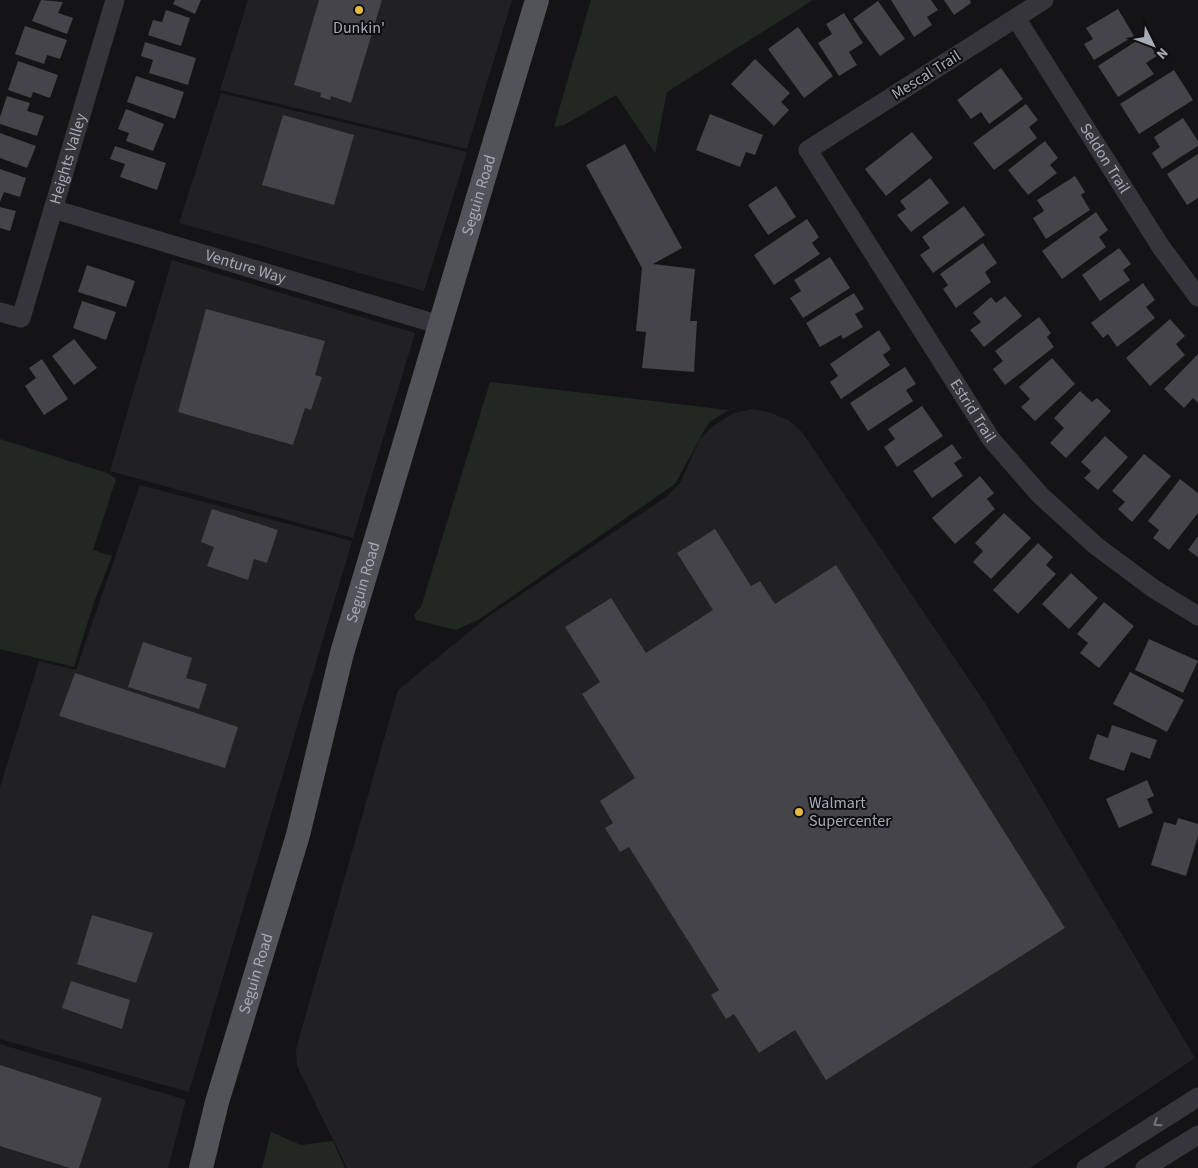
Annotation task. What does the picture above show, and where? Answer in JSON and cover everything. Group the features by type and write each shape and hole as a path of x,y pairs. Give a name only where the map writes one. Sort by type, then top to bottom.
{"main road":[{"name":"Seguin Road","path":"201,1168 217,1102 298,835 342,653 537,0"}],"street":[{"name":"Heights Valley","path":"0,312 21,318 115,0"},
{"name":"Mescal Trail","path":"808,150 1044,0"},
{"name":"Seldon Trail","path":"1016,18 1161,247 1198,297"},
{"name":"Estrid Trail","path":"808,150 992,439 1040,495 1095,545 1154,589 1198,616"},
{"name":"Venture Way","path":"53,209 440,324"},
{"path":"1086,1168 1198,1097"},
{"path":"1145,1168 1198,1135"}],"shaded area":[{"path":"248,0 512,0 467,149 220,90"},
{"path":"591,0 813,0 667,92 655,153 616,95 564,125 554,127"},
{"path":"221,93 467,152 424,291 179,223"},
{"path":"172,260 415,333 353,538 110,471"},
{"path":"490,382 729,410 709,422 675,484 478,620 456,630 416,620 414,615 421,607"},
{"path":"752,409 768,412 788,420 802,432 987,706 1195,1058 1030,1168 347,1168 297,1066 296,1049 398,690 486,618 666,497 680,483 700,439 713,426 734,413"},
{"path":"0,439 107,473 116,479 93,550 112,556 93,605 74,667 0,649"},
{"path":"140,485 352,541 189,1092 0,1039 0,787 39,661 76,670"},
{"path":"0,1044 186,1100 168,1168 0,1168"},
{"path":"271,1132 301,1145 333,1141 345,1168 262,1168"}],"building":[{"path":"41,0 63,2 58,13 73,18 67,34 32,21"},
{"path":"175,0 201,0 195,14 173,4"},
{"path":"319,0 382,0 351,103 331,96 330,100 320,97 321,93 294,85"},
{"path":"891,0 931,0 938,10 927,17 932,25 914,37"},
{"path":"944,0 970,0 971,3 954,15"},
{"path":"878,1 905,39 880,56 853,19"},
{"path":"1118,9 1134,36 1094,60 1084,44 1093,39 1086,28"},
{"path":"166,10 190,18 181,46 148,35 153,20 162,22"},
{"path":"844,13 863,43 849,52 857,65 839,76 818,43 832,34 826,24"},
{"path":"25,26 67,40 60,59 47,55 44,64 15,54"},
{"path":"798,27 833,76 804,98 768,49"},
{"path":"1144,36 1157,56 1146,63 1154,74 1118,97 1098,66"},
{"path":"145,42 196,58 188,85 149,73 153,60 141,56"},
{"path":"755,59 790,93 781,102 789,110 774,126 731,84"},
{"path":"18,61 58,75 50,98 33,92 31,98 8,90"},
{"path":"1001,68 1023,99 989,124 981,112 971,119 957,100"},
{"path":"1174,70 1193,100 1139,134 1120,104"},
{"path":"136,76 184,92 175,119 127,102"},
{"path":"7,96 30,103 27,111 44,116 37,136 0,124 0,117"},
{"path":"1026,104 1038,120 1029,127 1037,138 994,170 973,143"},
{"path":"126,109 164,124 153,151 126,141 129,133 118,129"},
{"path":"710,114 763,135 755,155 746,152 740,167 696,150"},
{"path":"283,115 354,135 334,205 262,185"},
{"path":"1183,118 1198,141 1198,146 1162,169 1152,153 1160,147 1154,137"},
{"path":"912,132 933,158 886,196 865,169"},
{"path":"0,133 36,146 27,168 0,158"},
{"path":"1045,141 1058,158 1050,165 1057,173 1028,195 1008,170"},
{"path":"625,144 682,248 653,264 695,269 690,321 697,321 694,372 642,368 646,332 636,331 642,268 586,165"},
{"path":"115,146 166,163 157,190 120,177 125,164 110,159"},
{"path":"1198,154 1198,198 1187,205 1167,174"},
{"path":"0,169 26,178 20,197 4,192 0,202"},
{"path":"1075,176 1085,192 1081,195 1090,210 1046,239 1033,218 1044,211 1037,200"},
{"path":"930,178 949,203 911,232 897,215 906,209 900,201"},
{"path":"776,186 796,217 768,235 748,205"},
{"path":"964,206 985,235 933,273 920,255 930,248 922,237"},
{"path":"0,207 16,211 10,231 0,228"},
{"path":"1096,212 1108,230 1099,237 1106,247 1062,279 1042,251"},
{"path":"807,219 819,237 812,243 820,254 774,285 754,255"},
{"path":"983,243 997,263 985,272 991,282 956,308 943,289 948,285 940,274"},
{"path":"1119,248 1131,264 1123,270 1130,280 1100,301 1082,275"},
{"path":"830,257 850,288 803,318 790,298 801,291 794,280"},
{"path":"87,265 135,281 126,307 78,292"},
{"path":"1143,283 1155,300 1146,307 1155,318 1117,347 1108,334 1103,338 1091,323"},
{"path":"854,293 864,309 855,314 863,327 843,339 841,335 820,347 806,323"},
{"path":"1005,296 1022,316 984,347 970,330 981,322 973,313 991,297 996,303"},
{"path":"82,301 116,312 106,340 73,328"},
{"path":"206,309 325,341 315,375 322,377 311,410 305,408 293,445 178,412"},
{"path":"1039,317 1051,333 1047,337 1054,347 1005,385 993,369 1003,361 995,351"},
{"path":"1170,319 1185,336 1176,344 1185,355 1150,386 1126,358"},
{"path":"879,330 891,349 883,355 890,365 841,399 830,382 838,376 830,364"},
{"path":"74,339 97,368 74,385 52,356"},
{"path":"1198,354 1198,403 1193,398 1184,408 1164,389"},
{"path":"1052,358 1075,384 1035,421 1021,407 1030,399 1019,387"},
{"path":"42,359 68,399 44,415 25,386 36,378 29,368"},
{"path":"905,367 916,384 906,390 913,401 868,431 850,403"},
{"path":"1080,391 1092,402 1097,398 1111,411 1066,458 1050,443 1064,428 1054,418"},
{"path":"922,406 943,436 897,467 884,447 895,439 888,429"},
{"path":"1105,436 1128,457 1098,490 1084,478 1091,471 1081,462"},
{"path":"952,444 962,458 954,463 963,476 932,498 913,471"},
{"path":"1144,454 1171,476 1132,522 1118,509 1125,502 1112,491"},
{"path":"980,476 994,493 987,499 995,509 955,544 932,518"},
{"path":"1180,479 1198,493 1198,513 1169,550 1153,538 1159,530 1148,521"},
{"path":"212,509 278,530 267,563 254,559 248,580 207,566 214,547 201,542"},
{"path":"1004,513 1031,538 991,579 973,562 983,551 975,543"},
{"name":"Walmart Supercenter","path":"715,529 751,586 760,581 775,604 836,565 1065,928 826,1080 795,1030 759,1053 734,1014 726,1019 711,995 719,990 629,847 620,852 605,828 613,823 600,801 635,778 582,694 600,682 565,627 611,598 646,653 713,610 677,553"},
{"path":"1198,536 1198,557 1188,550"},
{"path":"1038,543 1053,557 1046,565 1056,574 1018,614 993,590"},
{"path":"1071,573 1098,598 1069,629 1042,604"},
{"path":"1104,602 1134,626 1099,668 1080,653 1088,643 1077,634"},
{"path":"1149,639 1198,661 1183,693 1135,670"},
{"path":"143,642 192,658 186,678 207,684 199,709 128,687"},
{"path":"1130,672 1184,700 1167,732 1113,704"},
{"path":"75,673 238,727 225,768 59,716"},
{"path":"1112,725 1157,740 1150,759 1131,752 1124,771 1089,759 1097,734 1108,738"},
{"path":"1147,780 1154,796 1147,799 1153,813 1119,828 1106,799"},
{"path":"1178,818 1198,824 1198,836 1186,876 1151,865 1164,822 1176,825"},
{"path":"92,915 153,933 136,983 77,964"},
{"path":"71,981 130,1000 122,1029 62,1008"},
{"path":"0,1065 102,1098 79,1168 70,1168 0,1146"}],"place":[{"name":"Dunkin'","path":"359,10"},
{"name":"Walmart Supercenter","path":"799,812"}]}
